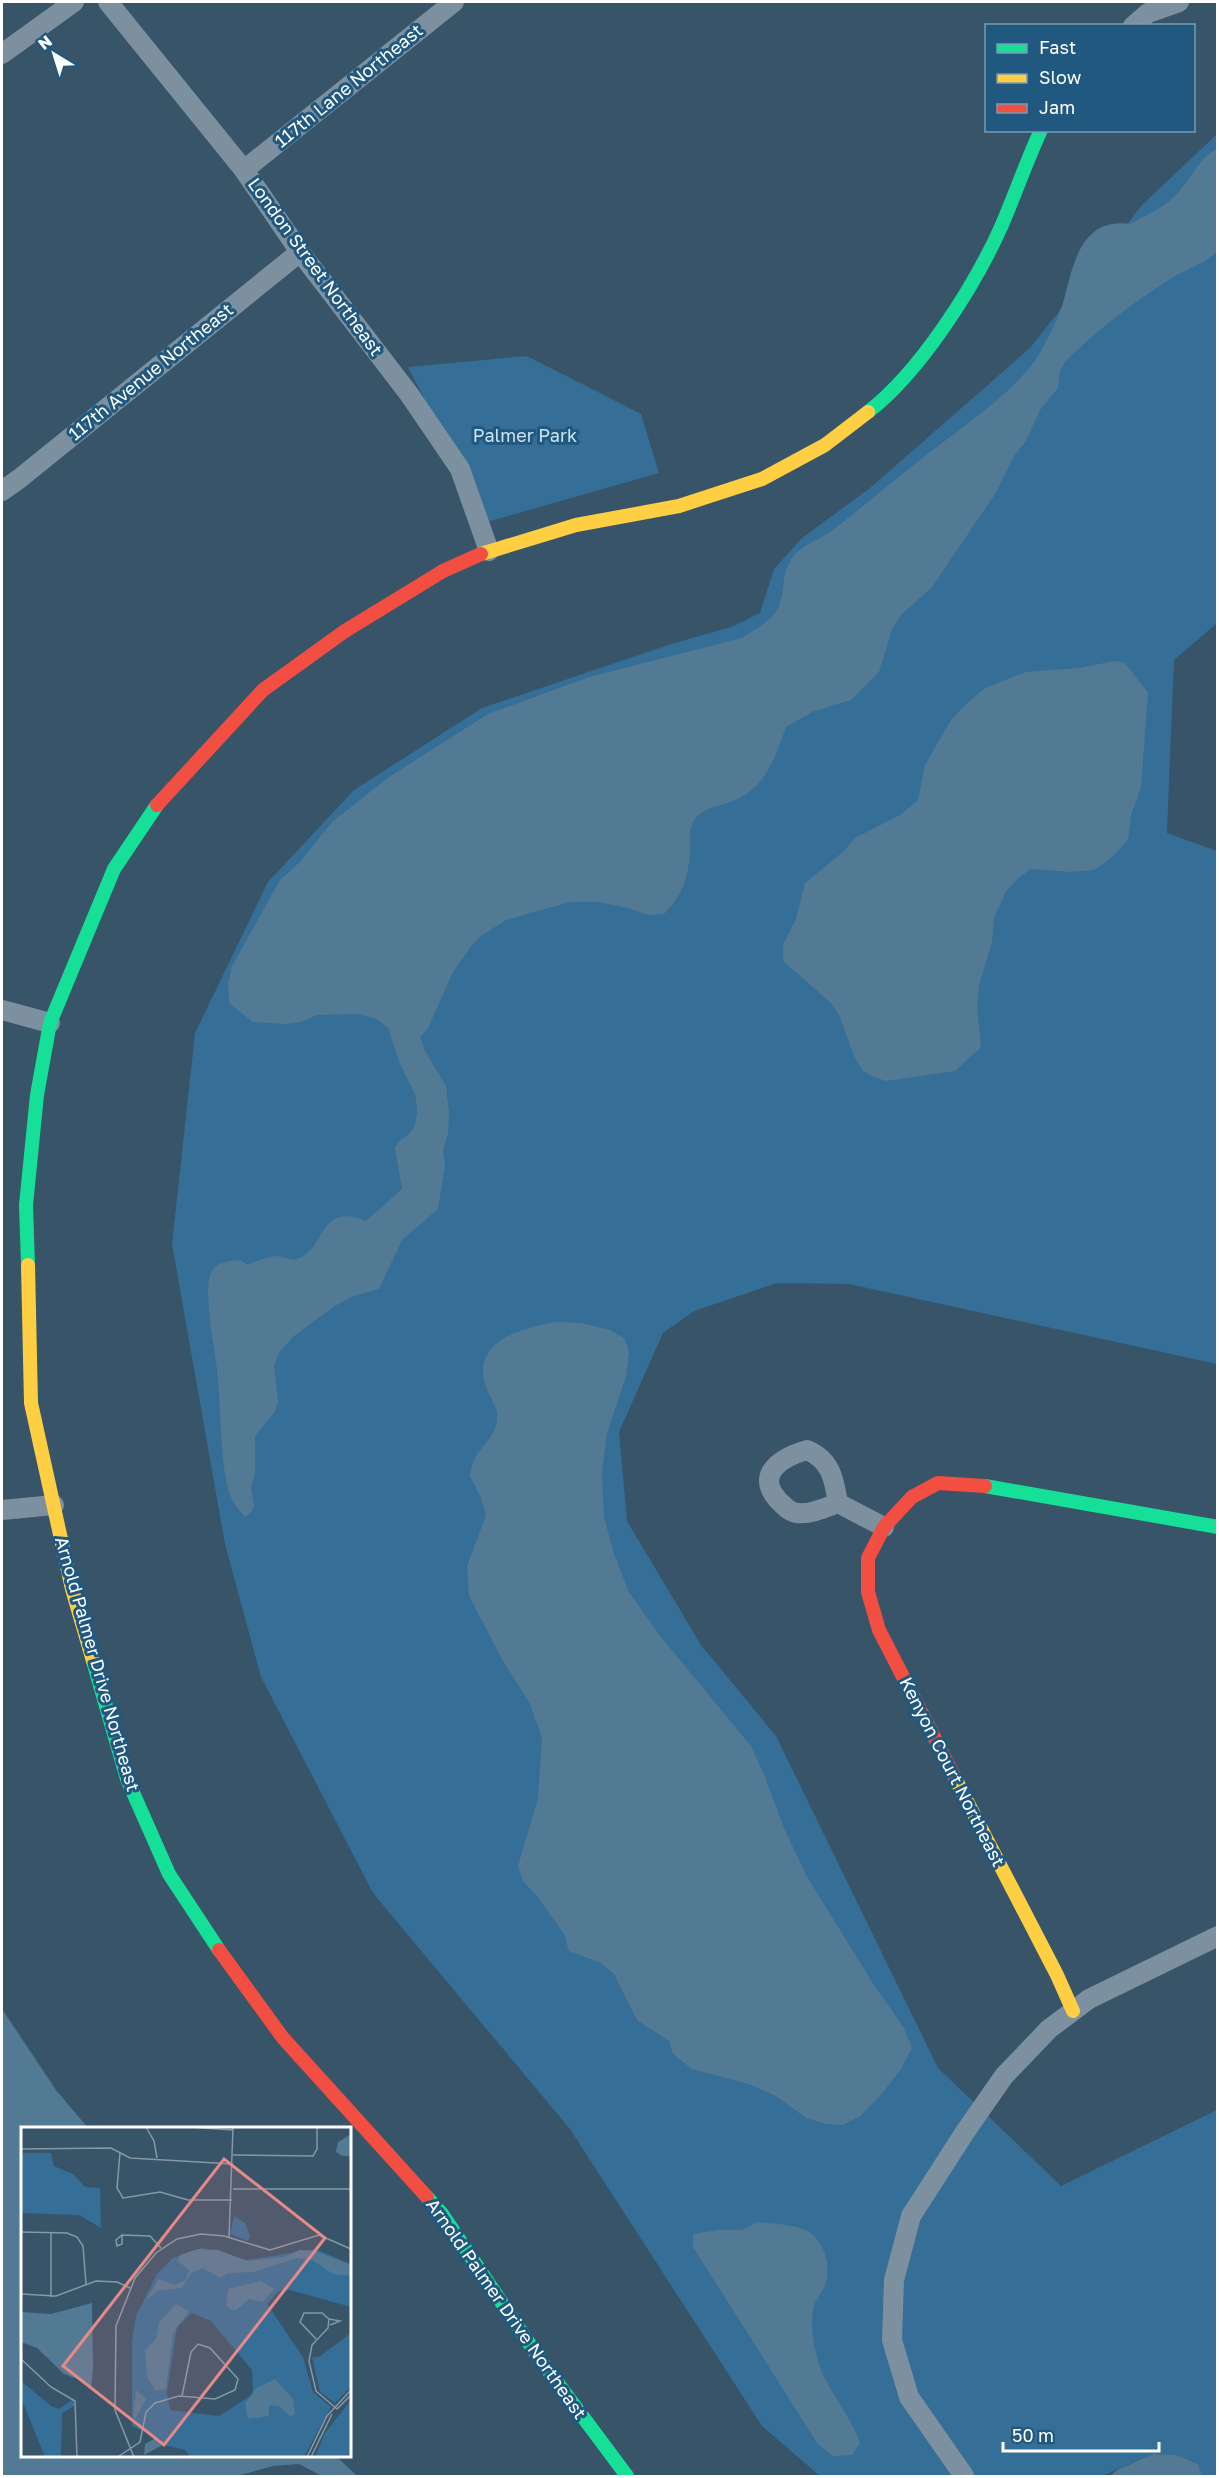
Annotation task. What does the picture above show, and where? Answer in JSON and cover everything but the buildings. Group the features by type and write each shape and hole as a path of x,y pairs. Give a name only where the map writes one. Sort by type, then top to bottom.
{"street":[{"path":"2,54 74,2"},
{"name":"London Street Northeast","path":"108,2 244,170 300,252 409,394 460,469 489,551"},
{"name":"117th Lane Northeast","path":"244,170 454,2"},
{"path":"1135,24 1148,13 1179,2"},
{"name":"Arnold Palmer Drive Northeast","path":"627,2476 539,2358 441,2214 355,2115 283,2038 234,1973 169,1874 127,1779 72,1589 31,1403 26,1204 37,1095 50,1023 114,869 159,802 263,690 345,632 443,571 489,551 576,525 689,503 762,479 833,439 873,408 916,364 972,285 1001,227 1040,132"},
{"name":"117th Avenue Northeast","path":"2,491 300,252"},
{"path":"2,1010 50,1023"},
{"name":"Kenyon Court Northeast","path":"1073,2011 1046,1954 879,1630 868,1592 868,1558 884,1527 912,1497 938,1483 994,1486 1218,1527"},
{"path":"838,1503 884,1527"},
{"path":"2,1510 54,1505"},
{"path":"964,2476 909,2397 892,2340 894,2280 911,2216 1004,2076 1049,2029 1089,1999 1218,1936"}],"green space":[{"path":"1217,134 1217,623 1174,660 1167,833 1217,851 1217,1364 849,1284 777,1283 694,1311 663,1333 619,1432 627,1521 701,1645 776,1736 938,2068 1061,2186 1217,2110 1217,2476 1203,2476 1198,2464 1177,2455 1153,2454 1102,2476 820,2476 762,2426 570,2129 373,1893 261,1677 225,1544 172,1244 195,1033 268,882 354,790 482,708 668,645 734,626 760,613 774,569 802,538 870,488 1031,347 1142,205"},
{"name":"Palmer Park","path":"527,356 641,414 659,473 487,522 408,367"}],"shaded area":[{"path":"1217,149 1217,252 1175,276 1128,308 1089,339 1065,362 1060,371 1058,388 1040,410 1026,441 1014,456 995,494 932,587 901,615 892,629 879,672 851,700 812,712 786,727 774,759 755,787 735,800 698,815 690,831 686,878 676,900 664,914 648,915 598,902 570,902 506,920 481,936 472,945 453,972 428,1028 420,1037 425,1051 446,1086 449,1112 448,1133 443,1150 445,1166 438,1209 402,1240 379,1289 354,1296 335,1306 294,1336 279,1353 274,1365 278,1402 275,1412 255,1436 255,1473 251,1487 254,1506 245,1517 228,1490 225,1472 208,1293 212,1271 221,1263 228,1261 240,1260 248,1265 275,1256 297,1259 313,1247 330,1222 339,1217 366,1221 402,1189 395,1148 399,1141 414,1128 417,1114 416,1097 399,1061 388,1028 377,1019 359,1014 317,1015 301,1022 284,1024 253,1022 229,1003 228,985 232,966 280,880 300,862 332,822 389,777 488,714 589,677 742,638 772,617 779,606 787,569 795,554 833,530 987,409 1030,367 1056,322 1075,260 1089,236 1100,228 1113,224 1130,224 1164,205 1180,191 1204,159"},
{"path":"1115,661 1125,663 1148,693 1141,787 1131,815 1128,840 1110,859 1094,870 1071,872 1031,869 1018,878 1005,893 994,918 992,942 979,985 977,1007 981,1047 955,1071 886,1081 863,1071 854,1056 839,1015 831,1003 783,961 783,945 796,919 805,883 844,851 855,838 900,815 918,800 925,765 951,720 985,688 1026,672 1079,668"},
{"path":"556,1322 581,1323 610,1330 624,1338 629,1352 626,1376 607,1433 602,1471 604,1517 614,1554 629,1592 660,1636 751,1746 784,1828 806,1875 874,1985 904,2028 912,2048 901,2069 881,2095 860,2116 843,2125 826,2124 806,2118 776,2096 749,2084 692,2069 673,2054 669,2041 637,2020 614,1974 601,1963 569,1951 564,1934 537,1896 523,1881 518,1866 538,1798 542,1737 529,1702 503,1661 469,1596 467,1566 486,1515 481,1498 470,1476 475,1458 493,1432 497,1420 496,1409 484,1380 484,1361 490,1351 508,1336 532,1327"},
{"path":"2,2009 56,2090 87,2127 21,2127 21,2457 337,2457 357,2476 322,2476 299,2464 273,2466 237,2476 2,2476"},
{"path":"758,2222 803,2229 816,2238 824,2252 827,2275 825,2286 813,2309 813,2338 821,2369 860,2443 852,2455 833,2456 817,2443 693,2247 693,2234 718,2230 742,2230"},
{"path":"1153,2454 1177,2455 1198,2464 1203,2476 1110,2476 1117,2470"}],"traffic: fast":[{"path":"868,412 907,375 961,301 990,251 1040,132"},
{"path":"28,1265 26,1205 37,1095 50,1023 114,869 157,805"},
{"path":"985,1486 1218,1527"},
{"path":"93,1661 127,1779 169,1874 219,1950"},
{"path":"427,2197 442,2214 539,2358 627,2476"}],"traffic: slow":[{"path":"481,554 576,525 679,506 762,479 825,445 868,412"},
{"path":"28,1265 31,1403 72,1589 93,1661"},
{"path":"954,1776 1057,1975 1073,2011"}],"traffic: jam":[{"path":"157,805 263,690 345,631 443,571 481,554"},
{"path":"954,1776 879,1630 868,1592 868,1558 884,1527 912,1497 938,1483 985,1486"},
{"path":"219,1950 283,2038 427,2197"}]}
